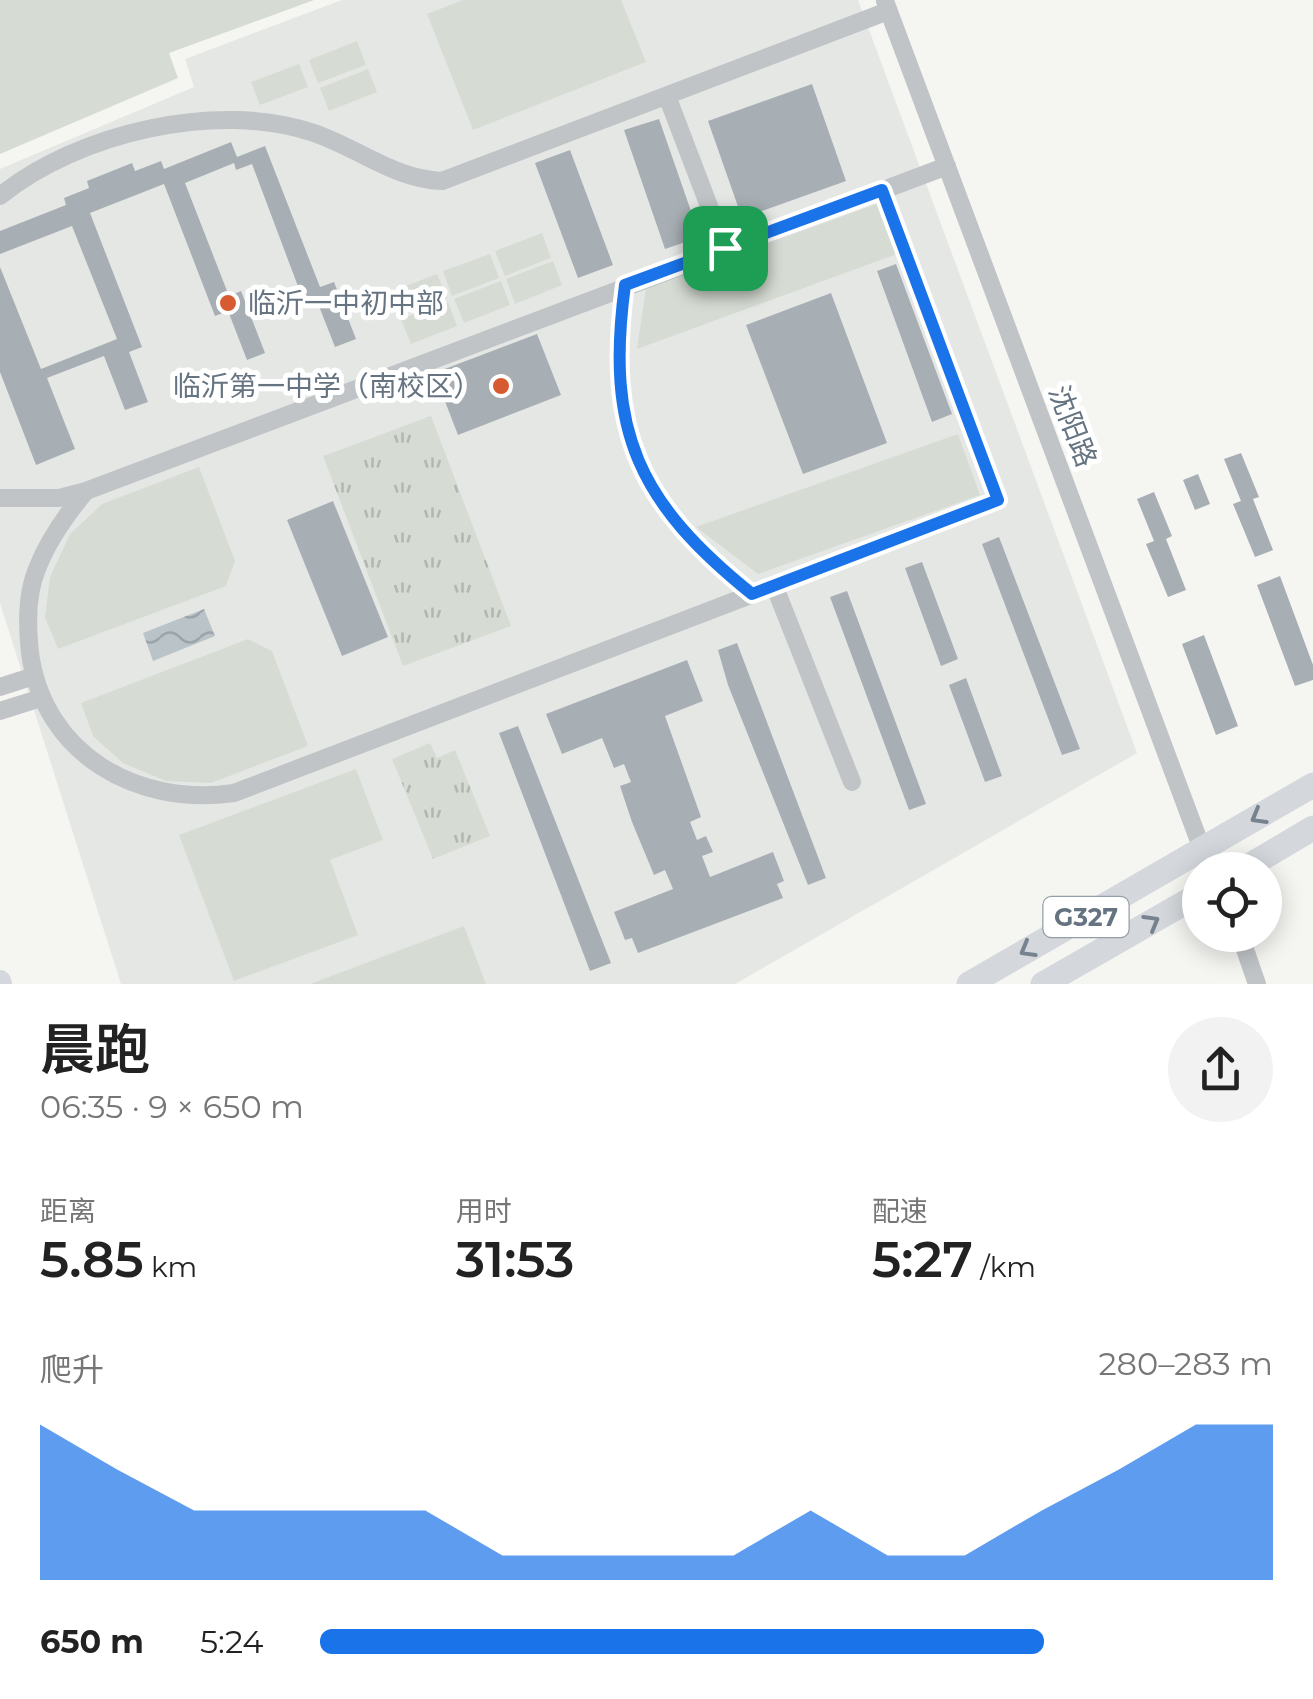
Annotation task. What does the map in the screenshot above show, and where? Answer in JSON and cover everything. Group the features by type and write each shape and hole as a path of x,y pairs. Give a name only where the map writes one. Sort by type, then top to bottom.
{"highway":[{"name":"G327","path":"1219,852 1313,785"},
{"path":"1272,852 1313,828"},
{"name":"G327","path":"969,984 1182,873"},
{"name":"G327","path":"1043,984 1182,904"}],"street":[{"path":"0,196 46,166 136,131 195,122 254,123 312,132 414,180 442,182 886,6"},
{"name":"沈阳路","path":"886,6 1205,852"},
{"path":"666,96 725,248"},
{"path":"0,498 59,498 86,491 947,166"},
{"path":"86,491 61,521 35,572 26,623 41,698 52,719 97,766 150,790 196,799 234,793 998,500 882,190"},
{"path":"625,285 620,388 631,442 666,512 697,550 752,594"},
{"path":"774,585 852,782"},
{"path":"0,687 34,676"},
{"path":"0,711 41,698"},
{"path":"1246,952 1257,984"}],"shaded area":[{"name":"临沂第一中学（南校区）","path":"342,0 858,0 1137,753 735,984 121,984 0,603 0,169 194,87 185,59"}],"green space":[{"path":"0,0 314,0 169,53 178,78 0,154"},
{"path":"463,0 621,0 646,62 473,130 427,14"},
{"path":"357,41 366,65 318,83 309,60"},
{"path":"299,64 308,87 260,105 251,82"},
{"path":"368,69 377,92 329,111 320,88"},
{"path":"879,203 897,254 637,349 646,288"},
{"path":"542,233 551,258 505,276 495,251"},
{"path":"490,254 499,278 452,296 443,271"},
{"path":"553,261 562,285 515,304 506,279"},
{"path":"437,274 447,298 400,316 390,292"},
{"path":"501,281 510,305 464,323 454,299"},
{"path":"448,302 457,326 411,344 401,319"},
{"path":"431,416 511,626 403,666 323,456"},
{"path":"958,434 980,495 758,574 696,527"},
{"path":"199,467 235,561 226,586 58,649 45,617 50,577 70,534 102,504"},
{"path":"248,639 272,651 308,746 211,783 166,781 123,763 93,736 81,703"},
{"path":"430,743 437,758 455,750 490,836 433,859 392,759"},
{"path":"356,769 383,840 330,860 358,935 234,981 179,835"},
{"path":"464,926 486,984 310,984"}],"water":[{"path":"204,609 215,636 153,661 143,633"}],"building":[{"path":"812,84 846,181 742,218 708,121"},
{"path":"659,119 700,237 665,249 624,130"},
{"name":"临沂一中初中部","path":"231,142 237,157 265,146 320,287 334,282 356,339 335,347 317,301 305,305 252,164 236,170 234,163 185,183 229,296 241,291 265,353 247,360 228,311 215,316 164,184 90,213 142,347 129,352 148,402 125,410 104,356 47,378 75,449 36,465 0,372 0,267 41,369 117,339 72,226 0,254 0,231 66,205 64,198 89,188 87,181 132,163 135,171 161,161 164,169"},
{"path":"570,150 613,265 578,278 535,163"},
{"path":"896,264 952,414 932,422 877,271"},
{"path":"831,293 887,443 803,474 746,325"},
{"path":"537,334 561,395 458,435 434,373"},
{"path":"1241,453 1259,497 1253,499 1273,550 1255,557 1233,504 1241,501 1224,459"},
{"path":"1198,474 1210,504 1195,510 1183,480"},
{"path":"1154,492 1172,536 1166,539 1186,590 1168,597 1146,544 1154,541 1137,499"},
{"path":"333,501 388,637 342,656 287,520"},
{"path":"999,537 1080,749 1062,755 982,544"},
{"path":"922,562 958,659 941,666 905,568"},
{"path":"1280,576 1313,665 1313,680 1295,686 1257,585"},
{"path":"847,591 926,804 909,810 830,597"},
{"path":"1204,635 1238,726 1216,735 1182,644"},
{"path":"737,643 826,878 808,885 728,685 718,650"},
{"path":"687,660 703,701 665,716 701,817 690,822 697,840 706,836 713,852 702,856 710,877 773,852 784,881 777,884 783,898 638,953 632,938 625,940 614,912 673,889 665,870 654,875 632,822 620,786 631,782 624,764 614,768 602,738 562,754 546,714"},
{"path":"966,678 1002,776 985,782 949,685"},
{"path":"518,726 611,963 590,971 499,733"}],"place":[{"name":"临沂一中初中部","path":"228,303"},
{"name":"临沂第一中学（南校区）","path":"501,386"}],"route":[{"path":"882,190 998,500 752,594 697,550 656,499 631,442 620,388 620,322 625,285 725,248 882,190"}]}
